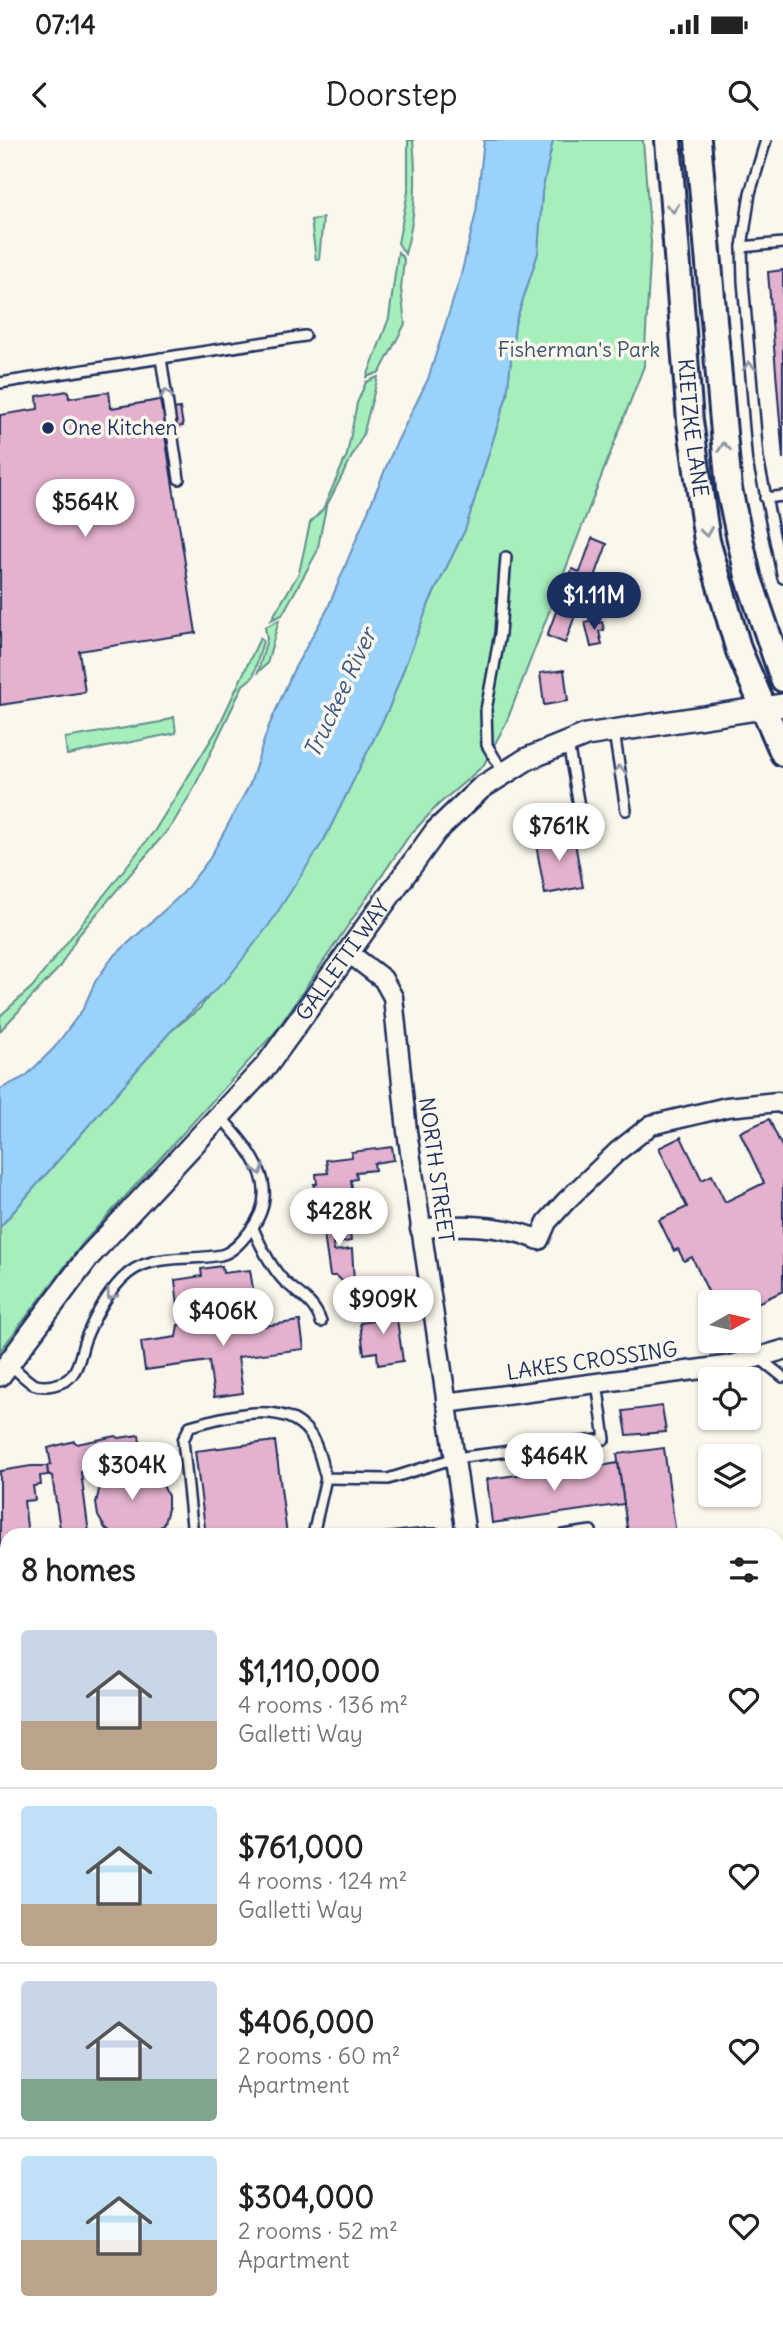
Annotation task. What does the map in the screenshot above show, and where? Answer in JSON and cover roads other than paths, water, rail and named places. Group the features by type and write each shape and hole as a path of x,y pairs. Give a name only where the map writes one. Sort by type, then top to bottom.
{"main road":[{"name":"KIETZKE LANE","path":"668,140 697,481 713,569 739,652 773,706 783,753"},
{"name":"KIETZKE LANE","path":"698,140 729,489 748,576 783,679"}],"street":[{"name":"GALLETTI WAY","path":"4,1369 89,1256 267,1065 436,831 464,803 502,772 568,741 614,729 773,706"},
{"name":"NORTH STREET","path":"349,953 383,979 393,997 421,1229 465,1528"},
{"path":"421,1229 479,1225 524,1234 539,1240 547,1222 566,1201 618,1151 651,1125 727,1107 778,1102 783,1104"},
{"name":"LAKES CROSSING","path":"446,1404 732,1365 783,1350"}],"lane":[{"path":"766,140 751,194 742,247 753,412 765,498 783,578"},
{"path":"742,247 783,243"},
{"path":"0,383 305,336"},
{"path":"161,358 179,479"},
{"path":"765,498 783,496"},
{"path":"502,772 487,746 486,710 500,634 506,557"},
{"path":"614,729 626,810"},
{"path":"568,741 581,818"},
{"path":"4,1369 34,1384 46,1386 72,1376 85,1340 122,1279 141,1266 165,1258 222,1255 233,1249 253,1228 261,1215 263,1204 259,1166 247,1146 219,1116"},
{"path":"253,1228 265,1256 285,1281 317,1309 321,1322"},
{"path":"758,1357 783,1377"},
{"path":"326,1478 388,1479 454,1458 605,1439 597,1383"},
{"path":"192,1528 183,1440 190,1426 274,1412 291,1416 314,1439 326,1478 315,1528"}],"water":[{"name":"Truckee River","path":"484,140 553,140 542,192 538,253 515,324 507,395 465,530 430,601 388,710 324,840 269,925 228,978 170,1032 0,1227 0,1089 26,1076 54,1048 83,1009 95,982 112,958 183,893 210,858 250,784 268,728 293,671 327,610 394,448 428,379 461,275 476,212"}],"place":[{"name":"One Kitchen","path":"48,428"}],"park label":[{"name":"Fisherman's Park","path":"579,350"}]}
